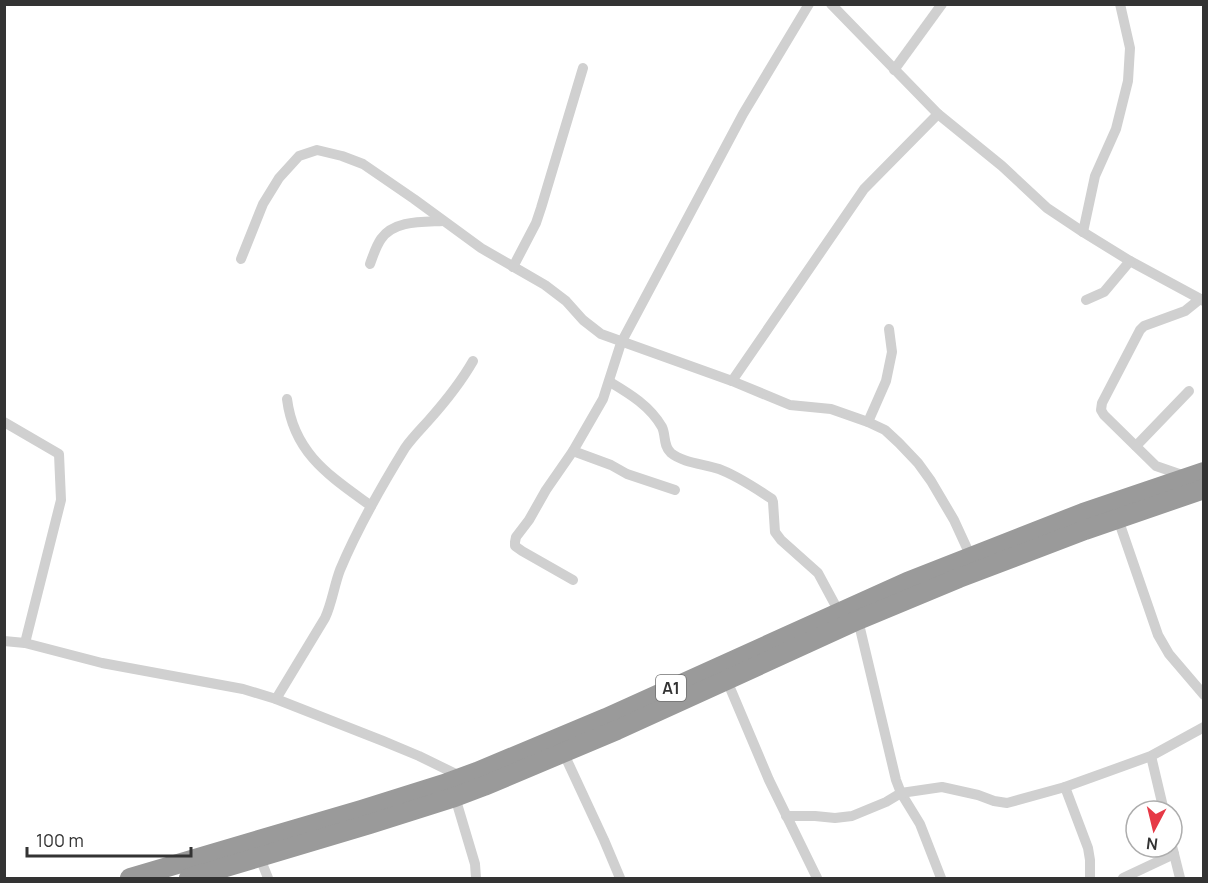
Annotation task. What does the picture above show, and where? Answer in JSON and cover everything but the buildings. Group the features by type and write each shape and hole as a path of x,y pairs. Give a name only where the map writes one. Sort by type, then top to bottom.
{"highway":[{"name":"A1","path":"189,879 455,797 564,754 839,612 907,582 1103,506 1160,487 1198,486"},
{"name":"A1","path":"130,879 463,777 1000,562 1118,519 1198,486"}],"street":[{"path":"573,580 515,546 516,537 530,520 603,399 621,343 743,114 809,4"},
{"path":"831,4 938,114 1002,166 1047,208 1130,261 1202,300 1185,311 1144,326 1140,330 1102,403 1101,410 1156,466 1198,486"},
{"path":"894,70 942,4"},
{"path":"1083,232 1095,176 1116,129 1128,81 1130,48 1120,4"},
{"path":"513,267 536,223 583,68"},
{"path":"732,381 864,189 938,114"},
{"path":"241,259 263,204 279,178 299,156 317,150 363,164 481,248 545,285 601,334 621,343 674,359 790,405 831,409 885,430 918,463 932,481 971,557"},
{"path":"370,264 381,238 391,230 404,224 443,221"},
{"path":"1086,300 1104,291 1130,261"},
{"path":"868,422 886,381 892,352 889,329"},
{"path":"276,699 325,618 339,573 357,530 407,446 449,396 473,361"},
{"path":"610,382 642,403 651,412 661,425 665,434 666,446 671,453 739,478 772,499 775,532 818,573 839,612"},
{"path":"1136,446 1189,391"},
{"path":"287,399 289,415 296,433 312,458 332,478 371,506"},
{"path":"4,422 59,454 62,500 25,643"},
{"path":"573,451 611,465 627,474 675,490"},
{"path":"1156,466 1160,487"},
{"path":"1118,519 1158,635 1169,654 1203,695"},
{"path":"858,620 893,769 902,794 920,824 941,879"},
{"path":"4,641 25,643 102,663 243,689 276,699 419,756 463,777"},
{"path":"723,672 768,780 817,879"},
{"path":"786,816 835,818 852,816 902,794 942,787 1007,803 1065,787 1151,756 1203,727"},
{"path":"564,754 620,879"},
{"path":"1151,756 1161,799"},
{"path":"1065,787 1088,848 1090,879"},
{"path":"455,797 475,864 476,879"},
{"path":"260,858 268,879"},
{"path":"1123,879 1157,859"},
{"path":"1175,859 1180,879"}]}
